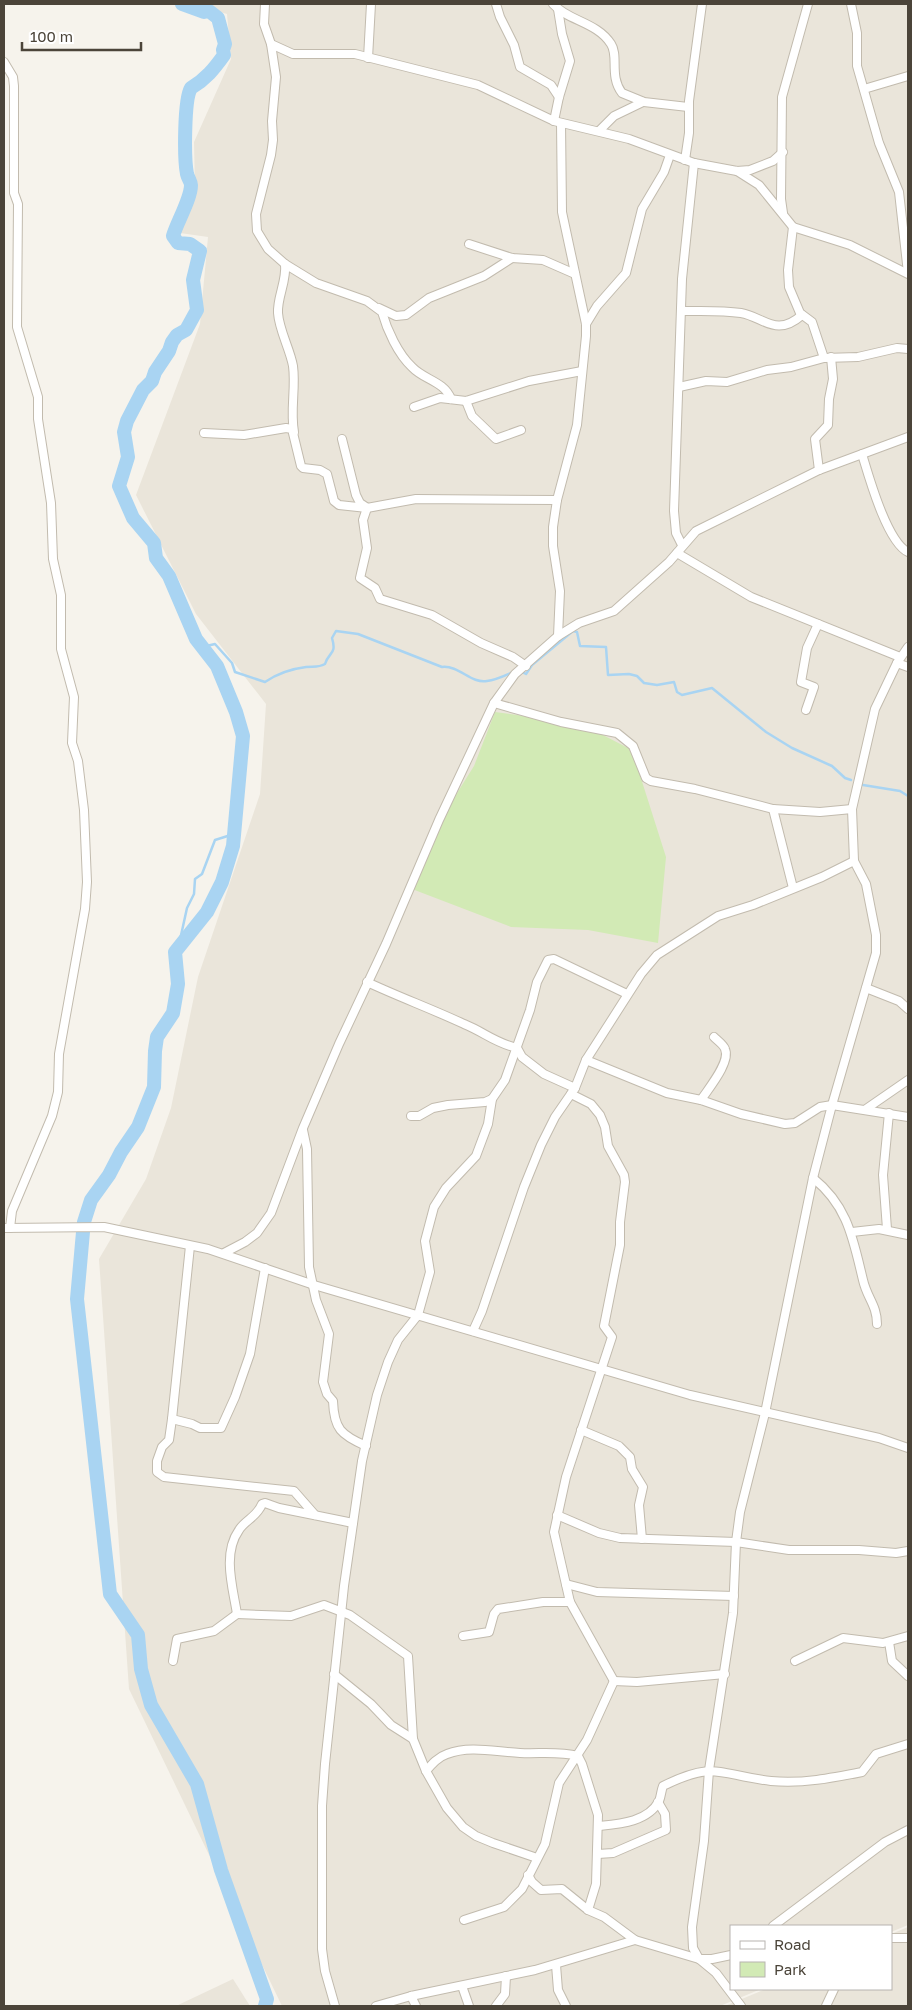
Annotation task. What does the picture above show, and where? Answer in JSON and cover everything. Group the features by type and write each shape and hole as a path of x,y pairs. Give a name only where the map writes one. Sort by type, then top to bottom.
{"street":[{"path":"265,4 264,24 271,44 276,72 272,147 256,214 256,226 261,241 285,264 324,287 367,301 396,316 406,315 429,298 484,276 512,258"},
{"path":"368,58 370,4"},
{"path":"496,4 500,17 514,45 520,67 551,85 559,97"},
{"path":"685,160 689,133 688,107 702,4"},
{"path":"783,213 781,199 783,152 782,97 808,4"},
{"path":"851,4 857,33 856,60 879,143 899,192 908,273"},
{"path":"556,6 560,28 570,61 559,97 561,200 586,324 577,425 557,500 552,536 560,591 558,636"},
{"path":"556,6 587,23 605,36 614,50 613,68 618,89 627,97 644,102 688,107"},
{"path":"271,44 293,54 313,56 346,54 478,84 558,122 600,130 694,163 737,171 761,167 783,152"},
{"path":"4,62 13,77 14,86 14,193 18,204 17,327 38,397 38,419 51,503 53,559 61,595 60,649 74,697 72,743 78,761 84,810 87,882 85,909 59,1054 58,1092 52,1116 12,1211 7,1228 104,1227 224,1253 314,1285 602,1369 765,1413 879,1438 908,1448"},
{"path":"864,89 908,76"},
{"path":"600,130 614,116 644,102"},
{"path":"586,324 597,306 626,274 642,209 670,155"},
{"path":"682,545 676,533 674,511 681,311 688,211 694,163"},
{"path":"737,171 759,184 793,227 850,245 908,273"},
{"path":"793,227 788,270 789,287 802,315 812,322 827,357 833,379 829,399 828,425 815,439 819,470"},
{"path":"469,244 512,258 543,260 575,274"},
{"path":"285,264 285,279 278,311 292,364 295,389 292,413 301,466 303,468 320,470 327,474 336,503 367,508 416,499 557,500"},
{"path":"377,306 404,357 413,368 446,388 451,399"},
{"path":"681,311 738,312 754,316 765,324 772,325 791,322 802,315"},
{"path":"679,387 706,381 727,382 767,370 791,367 827,357 858,357 897,348 908,349"},
{"path":"414,407 440,398 466,401 529,381 582,371"},
{"path":"466,401 472,416 496,439 521,430"},
{"path":"204,433 244,435 286,428 294,432"},
{"path":"224,1253 245,1242 265,1224 303,1128 439,820 494,703 511,679 558,636 579,623 614,611 677,553 696,531 728,513 819,470 908,437"},
{"path":"342,439 356,495 360,503 367,508"},
{"path":"862,454 876,499 892,532 904,550 908,552"},
{"path":"367,508 363,520 367,548 360,578 375,588 380,599 432,615 481,643 513,657 526,666"},
{"path":"677,553 750,597 818,624 899,660 908,667"},
{"path":"806,710 814,688 801,682 807,648 818,624"},
{"path":"741,2006 716,1974 699,1959 693,1948 692,1927 704,1841 709,1770 733,1613 736,1542 749,1472 765,1413 813,1178 876,953 876,935 866,884 854,861 852,809 875,709 899,660 908,647"},
{"path":"494,703 561,722 617,733 632,746 646,778 651,781 695,789 773,809 810,812 852,809"},
{"path":"773,809 793,888"},
{"path":"474,1331 527,1179 555,1117 574,1091 586,1060 627,994 657,955 718,916 793,888 854,861"},
{"path":"335,2006 323,1961 321,1892 322,1806 341,1611 353,1523 366,1446 377,1396 388,1362 398,1340 418,1315 430,1272 425,1241 434,1207 446,1188 476,1156 488,1124 492,1099 505,1080 530,1010 537,982 548,960 554,959 571,966 627,994"},
{"path":"367,982 470,1026 500,1044 517,1048 522,1057 544,1074 574,1091 591,1104 600,1115 605,1127 608,1146 616,1165 624,1176 620,1245 604,1326 612,1337 566,1477 554,1532 570,1602 614,1681"},
{"path":"866,988 898,1001 908,1009"},
{"path":"701,1100 722,1069 726,1055 726,1049 714,1037"},
{"path":"586,1060 648,1086 701,1100 741,1114 785,1124 795,1123 820,1107 832,1105 866,1108 908,1117"},
{"path":"866,1108 908,1080"},
{"path":"411,1116 419,1116 433,1108 485,1102 492,1099"},
{"path":"887,1229 883,1175 889,1113"},
{"path":"303,1128 307,1149 309,1267 316,1300 329,1334 323,1382 327,1394 334,1401 334,1416 339,1430 348,1438 366,1446"},
{"path":"813,1178 831,1193 852,1232 863,1280 876,1307 877,1324"},
{"path":"852,1232 887,1229 908,1234"},
{"path":"190,1246 169,1440 162,1447 157,1461 157,1472 164,1476 209,1482 228,1482 264,1489 283,1488 294,1491 315,1515"},
{"path":"172,1419 200,1428 221,1428 250,1354 265,1268"},
{"path":"581,1430 619,1446 630,1457 632,1469 643,1487 639,1505 642,1539"},
{"path":"237,1614 229,1552 239,1528 258,1513 262,1504 266,1503 353,1523"},
{"path":"557,1515 610,1537 736,1542 789,1550 859,1550 896,1553 908,1551"},
{"path":"566,1584 597,1592 734,1596"},
{"path":"463,1636 489,1632 494,1614 498,1609 533,1603 570,1602"},
{"path":"173,1661 177,1639 214,1631 237,1614 291,1616 324,1605 341,1611 408,1656 413,1739 426,1771 447,1808 463,1827 476,1836 537,1858"},
{"path":"795,1661 843,1638 889,1642 908,1636"},
{"path":"889,1642 892,1661 908,1676"},
{"path":"334,1674 371,1704 391,1725 413,1739"},
{"path":"614,1681 637,1682 725,1674"},
{"path":"464,1920 504,1907 522,1889 545,1844 559,1783 578,1756 595,1726 614,1681"},
{"path":"599,1826 623,1823 642,1817 658,1802 664,1786 688,1774 709,1770 771,1780 814,1782 862,1772 876,1754 908,1744"},
{"path":"426,1771 439,1758 454,1751 494,1749 519,1753 565,1753 578,1756"},
{"path":"578,1756 596,1803 599,1826 596,1884 588,1910"},
{"path":"598,1854 613,1853 666,1830 665,1814 658,1802"},
{"path":"774,1925 885,1842 908,1830"},
{"path":"528,1874 532,1882 541,1890 562,1889 588,1910 604,1917 635,1940 699,1959 712,1959 730,1955"},
{"path":"892,1938 908,1938"},
{"path":"376,2006 411,1996 556,1965 635,1940"},
{"path":"556,1965 558,1990 566,2006"},
{"path":"496,2006 505,1994 506,1976"},
{"path":"462,1986 469,2006"},
{"path":"826,2006 834,1990"},
{"path":"411,1996 416,2006"}],"shaded area":[{"path":"193,4 908,4 908,1925 892,1932 892,1925 730,1925 730,1990 759,1990 720,2006 282,2006 129,1689 99,1259 146,1179 171,1108 198,977 260,794 266,704 196,614 136,495 200,324 208,237 180,233 195,191 194,142 231,59 227,14"},
{"path":"908,1927 908,2006 725,2006 764,1990 892,1990 892,1934"},
{"path":"233,1979 250,2006 176,2006"}],"green space":[{"path":"495,712 524,716 597,732 632,750 666,857 658,943 588,930 511,927 412,889 447,809 474,766"}],"waterway":[{"path":"84,1222 91,1200 109,1175 121,1152 138,1127 154,1087 157,1037 173,1013 178,984 175,952 207,912 222,882 233,846 243,736 236,712 217,666 196,639 169,576 156,558 154,543 133,518 119,486 128,457 124,432 127,421 143,390 152,381 172,342 177,335 186,330 197,310 193,280 200,251 190,244 178,243 173,236 186,204 191,184 187,174 185,143 189,94 191,88 217,65 224,55 225,44 218,18 209,11 204,12 182,4"},
{"path":"202,647 215,644 232,663 235,672 265,682 289,670 325,664 333,650 332,638 336,631 358,634 442,667 454,669 476,680 494,680 513,672"},
{"path":"520,671 526,674 532,665 573,631 577,632 580,646 606,647 608,675 629,674 637,676 644,683 657,685 674,682 677,692 682,695 712,688 766,732 792,748 832,766 845,778 851,780"},
{"path":"863,785 900,791 908,796"},
{"path":"178,949 187,908 194,894 195,879 202,874 215,840 234,834"},
{"path":"83,1232 77,1299 110,1594 138,1635 141,1669 151,1705 197,1784 221,1870 267,1999 265,2006"}]}
